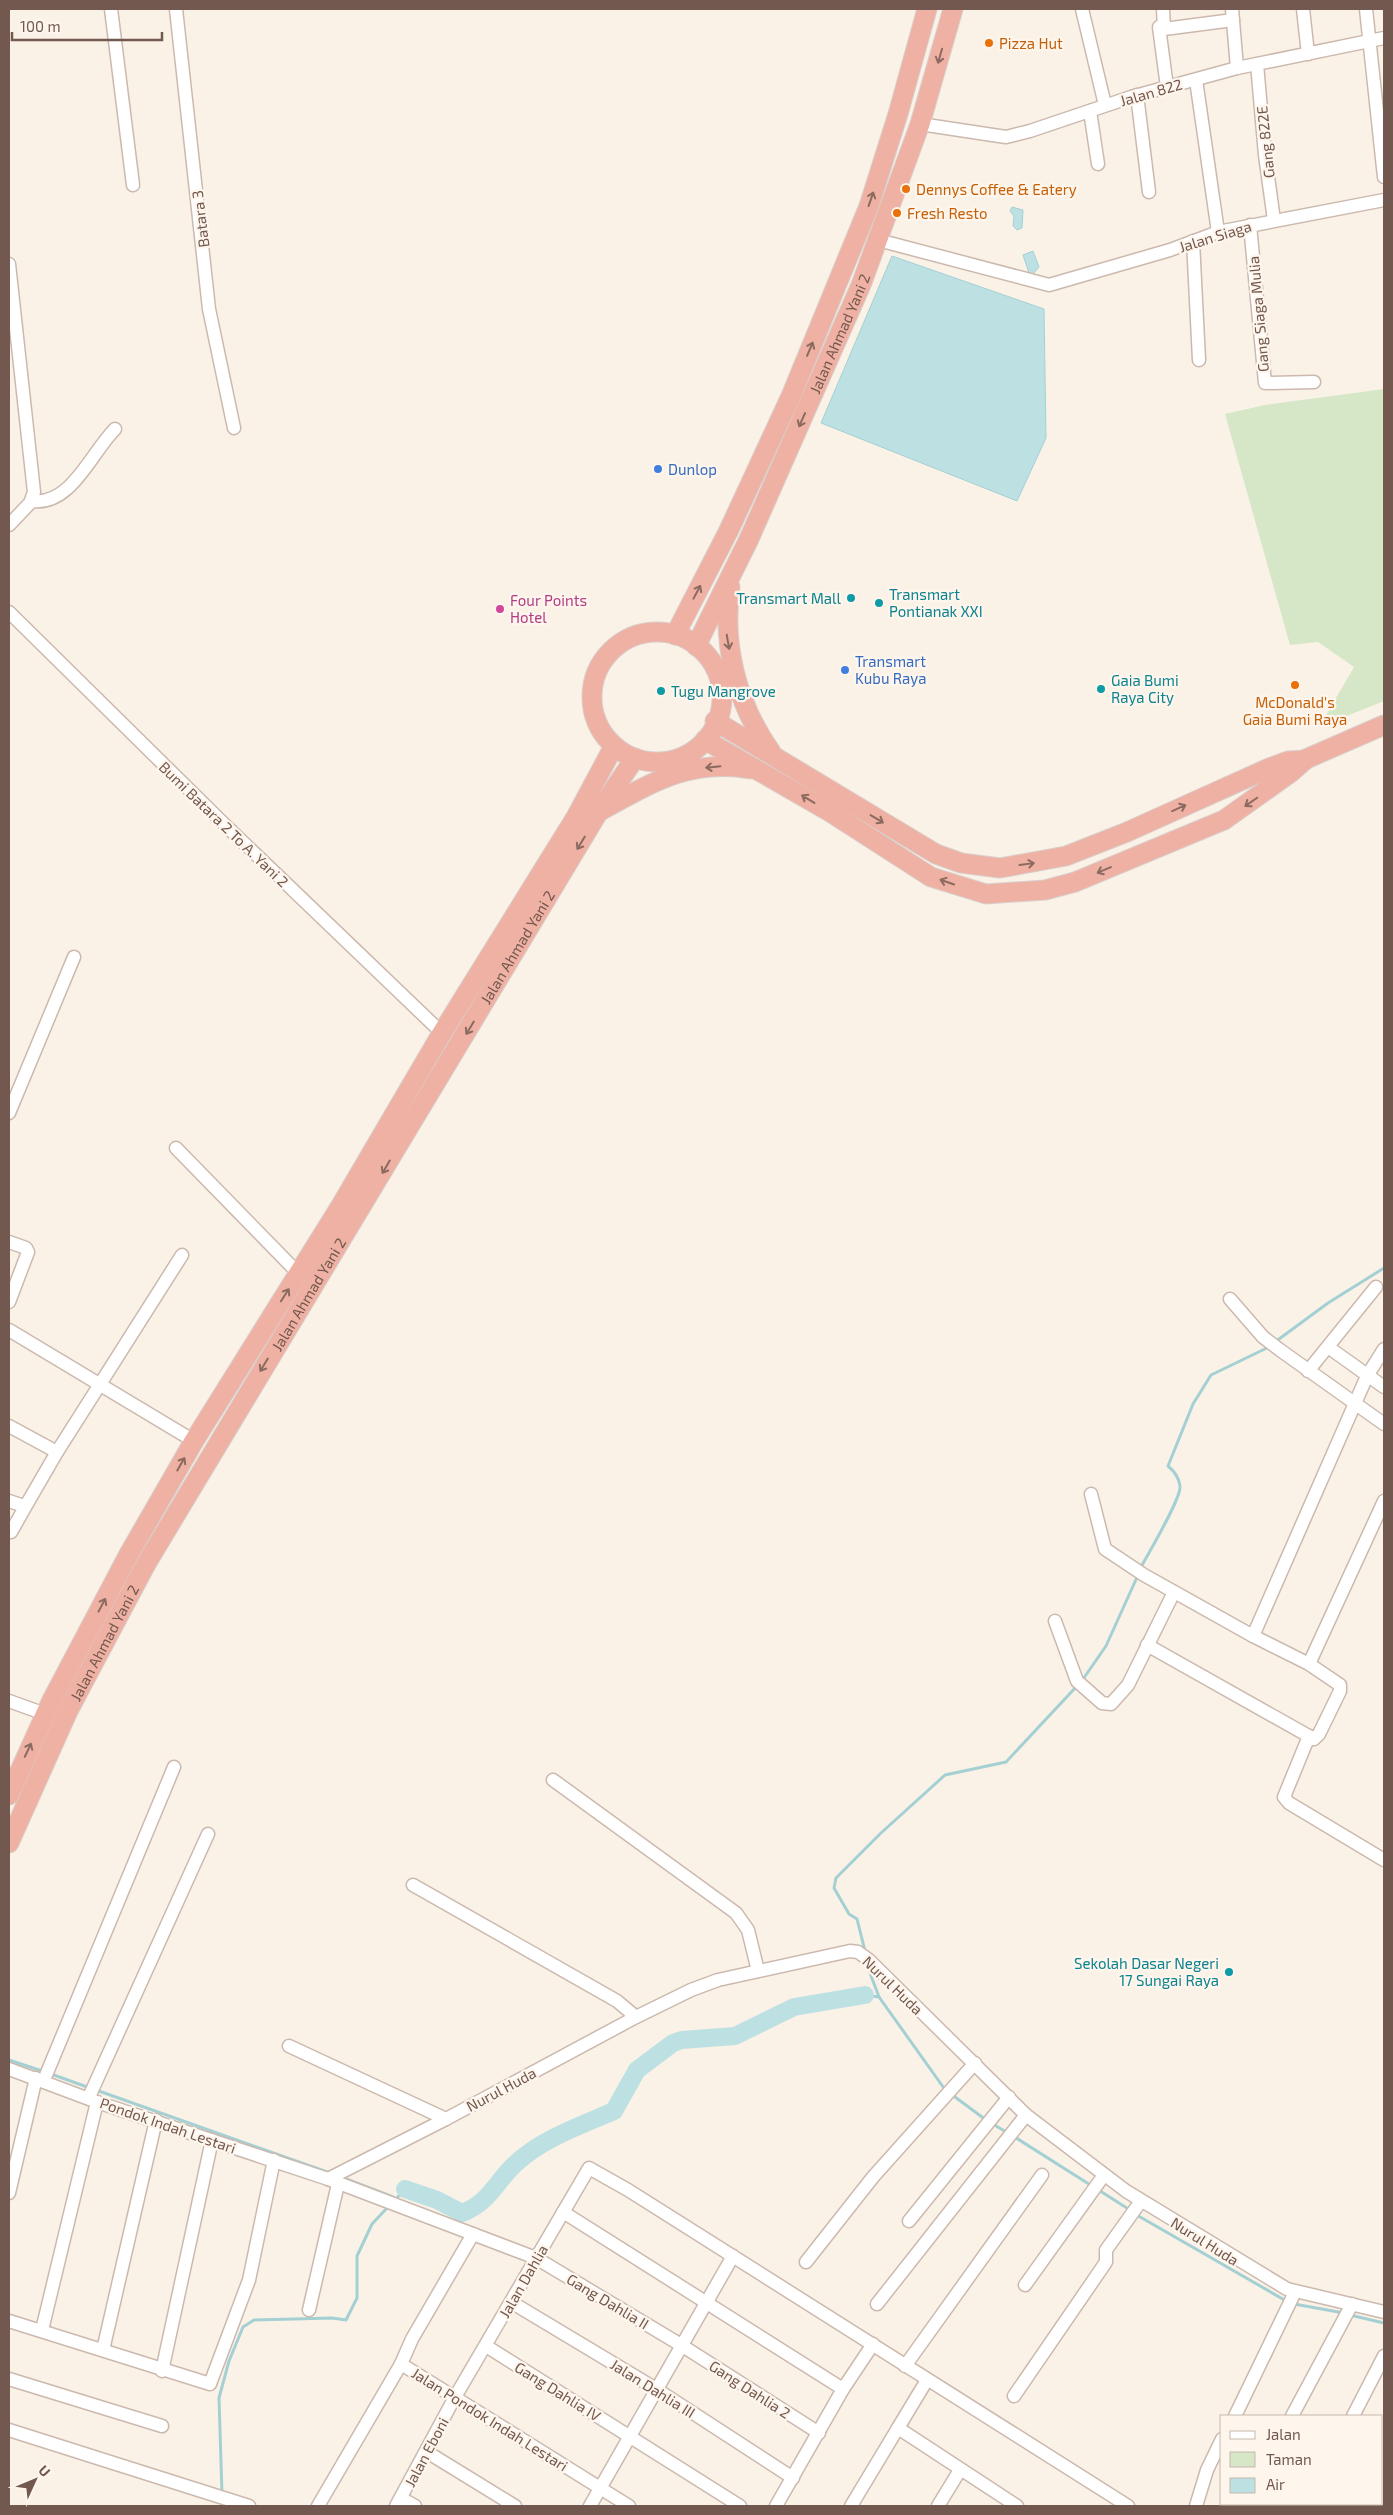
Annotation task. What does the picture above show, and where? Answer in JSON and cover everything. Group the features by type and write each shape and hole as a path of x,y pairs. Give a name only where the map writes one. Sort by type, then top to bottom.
{"highway":[{"name":"Jalan Ahmad Yani 2","path":"675,635 729,530 787,404 869,206 898,114 927,9"},
{"name":"Jalan Ahmad Yani 2","path":"696,646 731,576 861,285 920,124 953,9"},
{"path":"731,576 726,622 729,648 749,716 774,755"},
{"path":"659,632 675,635 696,646 716,670 721,687 721,704 716,721 705,740 694,751 678,759 661,762 635,758 614,746 596,720 592,705 592,689 596,674 609,654 628,639 643,634 659,632"},
{"path":"716,721 936,854 961,863 1000,868 1066,856 1133,829 1269,768 1288,761 1306,760"},
{"path":"705,740 830,812 930,877 986,894 1045,890 1060,886 1194,832 1230,816 1306,760 1384,725"},
{"name":"Jalan Ahmad Yani 2","path":"9,1795 45,1714 129,1554 194,1441 299,1274 442,1033 576,816 614,746"},
{"name":"Jalan Ahmad Yani 2","path":"9,1843 68,1711 146,1564 600,811 635,758"},
{"path":"600,811 652,781 680,773 725,766 761,771"}],"street":[{"path":"111,9 133,184"},
{"name":"Batara 3","path":"176,9 209,309 234,428"},
{"path":"1082,9 1105,105"},
{"path":"1162,9 1164,29 1233,14 1237,68"},
{"path":"1303,9 1308,54"},
{"path":"1366,9 1384,177"},
{"path":"1159,27 1167,87"},
{"name":"Jalan 822","path":"920,124 1006,137 1137,95 1237,68 1384,38"},
{"name":"Gang 822E","path":"1257,64 1265,155 1274,220"},
{"path":"1196,80 1218,232"},
{"path":"1137,95 1149,192"},
{"path":"1090,111 1098,164"},
{"name":"Jalan Siaga","path":"878,240 1049,285 1218,232 1384,200"},
{"name":"Gang Siaga Mulia","path":"1250,225 1265,383 1314,382"},
{"path":"1193,241 1199,360"},
{"path":"9,264 34,476 32,501 9,525"},
{"path":"32,501 43,502 67,491 115,429"},
{"name":"Bumi Batara 2 To A. Yani 2","path":"9,612 229,829 442,1033"},
{"path":"9,1113 74,957"},
{"path":"176,1148 299,1274"},
{"path":"9,1242 26,1248 28,1252 9,1302"},
{"path":"11,1532 57,1452 182,1255"},
{"path":"1308,1372 1378,1288"},
{"path":"1230,1299 1273,1344 1308,1372 1384,1424"},
{"path":"9,1330 194,1441"},
{"path":"1328,1347 1384,1387"},
{"path":"1253,1636 1367,1376 1384,1349"},
{"path":"9,1426 57,1452"},
{"path":"1091,1494 1105,1549 1132,1568 1174,1592 1253,1636 1309,1664 1340,1684 1340,1691 1319,1734 1314,1739 1147,1646"},
{"path":"9,1501 20,1507 28,1502"},
{"path":"1309,1664 1384,1501"},
{"path":"1055,1621 1080,1684 1102,1703 1111,1704 1128,1685 1174,1592"},
{"path":"9,1701 45,1714"},
{"path":"1309,1736 1284,1798 1337,1834 1384,1860"},
{"path":"9,2193 40,2079 174,1767"},
{"path":"554,1780 736,1913 748,1930 758,1971"},
{"path":"42,2330 93,2099 208,1834"},
{"path":"413,1885 617,2001 636,2017"},
{"name":"Nurul Huda","path":"333,2182 636,2017 706,1984 850,1951 865,1957 1026,2115 1100,2181 1264,2277 1292,2299 1348,2311 1384,2312"},
{"path":"289,2046 446,2119"},
{"path":"806,2262 873,2177 975,2063"},
{"name":"Pondok Indah Lestari","path":"9,2068 93,2099 274,2160 396,2205"},
{"path":"910,2221 1009,2097"},
{"path":"877,2304 1026,2115"},
{"path":"103,2350 156,2120"},
{"path":"162,2371 212,2140"},
{"path":"9,2321 42,2330 162,2371 210,2384 249,2280 274,2160"},
{"name":"Jalan Dahlia","path":"455,2397 586,2170 593,2169 733,2256"},
{"path":"905,2366 1042,2175"},
{"path":"1025,2285 1100,2181"},
{"path":"309,2310 333,2182"},
{"path":"1014,2396 1106,2262 1106,2250 1139,2204"},
{"name":"Gang Dahlia II","path":"396,2205 536,2258 681,2345"},
{"path":"563,2212 843,2389"},
{"name":"Jalan Pondok Indah Lestari","path":"474,2234 412,2338 401,2364 629,2506"},
{"path":"590,2506 733,2256 1128,2506"},
{"path":"1235,2415 1292,2299"},
{"name":"Jalan Dahlia III","path":"511,2302 656,2389 792,2478"},
{"path":"1293,2415 1348,2311"},
{"path":"776,2506 843,2389 873,2344"},
{"name":"Gang Dahlia 2","path":"681,2345 819,2433"},
{"name":"Gang Dahlia IV","path":"486,2346 740,2506"},
{"path":"1354,2415 1384,2356"},
{"path":"318,2506 401,2364"},
{"path":"9,2379 162,2426"},
{"path":"851,2506 927,2380"},
{"name":"Jalan Eboni","path":"399,2502 455,2397"},
{"path":"898,2428 1017,2506"},
{"path":"9,2430 249,2506"},
{"path":"1196,2506 1207,2470 1220,2443"},
{"path":"427,2452 515,2506"},
{"path":"938,2506 960,2470"},
{"path":"399,2502 415,2506"}],"green space":[{"path":"1384,389 1384,701 1319,727 1354,667 1318,642 1290,645 1225,414 1265,405"}],"water":[{"path":"1012,207 1023,210 1022,228 1017,230 1013,226 1014,216 1010,211"},
{"path":"1033,251 1039,267 1033,274 1029,273 1023,255"},
{"path":"892,256 1044,309 1046,438 1017,501 821,423"}],"waterway":[{"path":"1275,1342 1328,1303 1384,1268"},
{"path":"1140,1569 1157,1539 1179,1492 1179,1480 1168,1466 1193,1404 1211,1375 1271,1346"},
{"path":"1081,1682 1106,1646 1138,1575"},
{"path":"865,1951 857,1919 849,1914 834,1888 836,1878 881,1833 945,1775 1006,1762 1077,1686"},
{"path":"867,1965 879,1997"},
{"path":"865,1995 879,1997 946,2091"},
{"path":"405,2189 437,2200 462,2213 479,2204 508,2171 526,2155 562,2133 614,2111 637,2070 673,2043 682,2040 735,2036 794,2007 865,1995"},
{"path":"9,2060 45,2072"},
{"path":"51,2074 90,2088"},
{"path":"96,2090 330,2173"},
{"path":"951,2094 986,2120"},
{"path":"991,2123 1008,2133"},
{"path":"1013,2136 1092,2186"},
{"path":"341,2177 393,2197"},
{"path":"395,2200 405,2189"},
{"path":"1097,2189 1130,2210"},
{"path":"222,2494 219,2398 229,2361 243,2327 254,2320 332,2318 346,2320 357,2298 357,2256 372,2224 389,2206"},
{"path":"1135,2214 1288,2302"},
{"path":"1294,2304 1344,2313"},
{"path":"1350,2315 1384,2323"}],"place":[{"name":"Pizza Hut","path":"989,43"},
{"name":"Dennys Coffee & Eatery","path":"906,189"},
{"name":"Fresh Resto","path":"897,213"},
{"name":"Dunlop","path":"658,469"},
{"name":"Transmart Mall","path":"851,598"},
{"name":"Transmart Pontianak XXI","path":"879,603"},
{"name":"Four Points Hotel","path":"500,609"},
{"name":"Transmart Kubu Raya","path":"845,670"},
{"name":"McDonald's Gaia Bumi Raya","path":"1295,685"},
{"name":"Gaia Bumi Raya City","path":"1101,689"},
{"name":"Tugu Mangrove","path":"661,691"},
{"name":"Sekolah Dasar Negeri 17 Sungai Raya","path":"1229,1972"}]}
